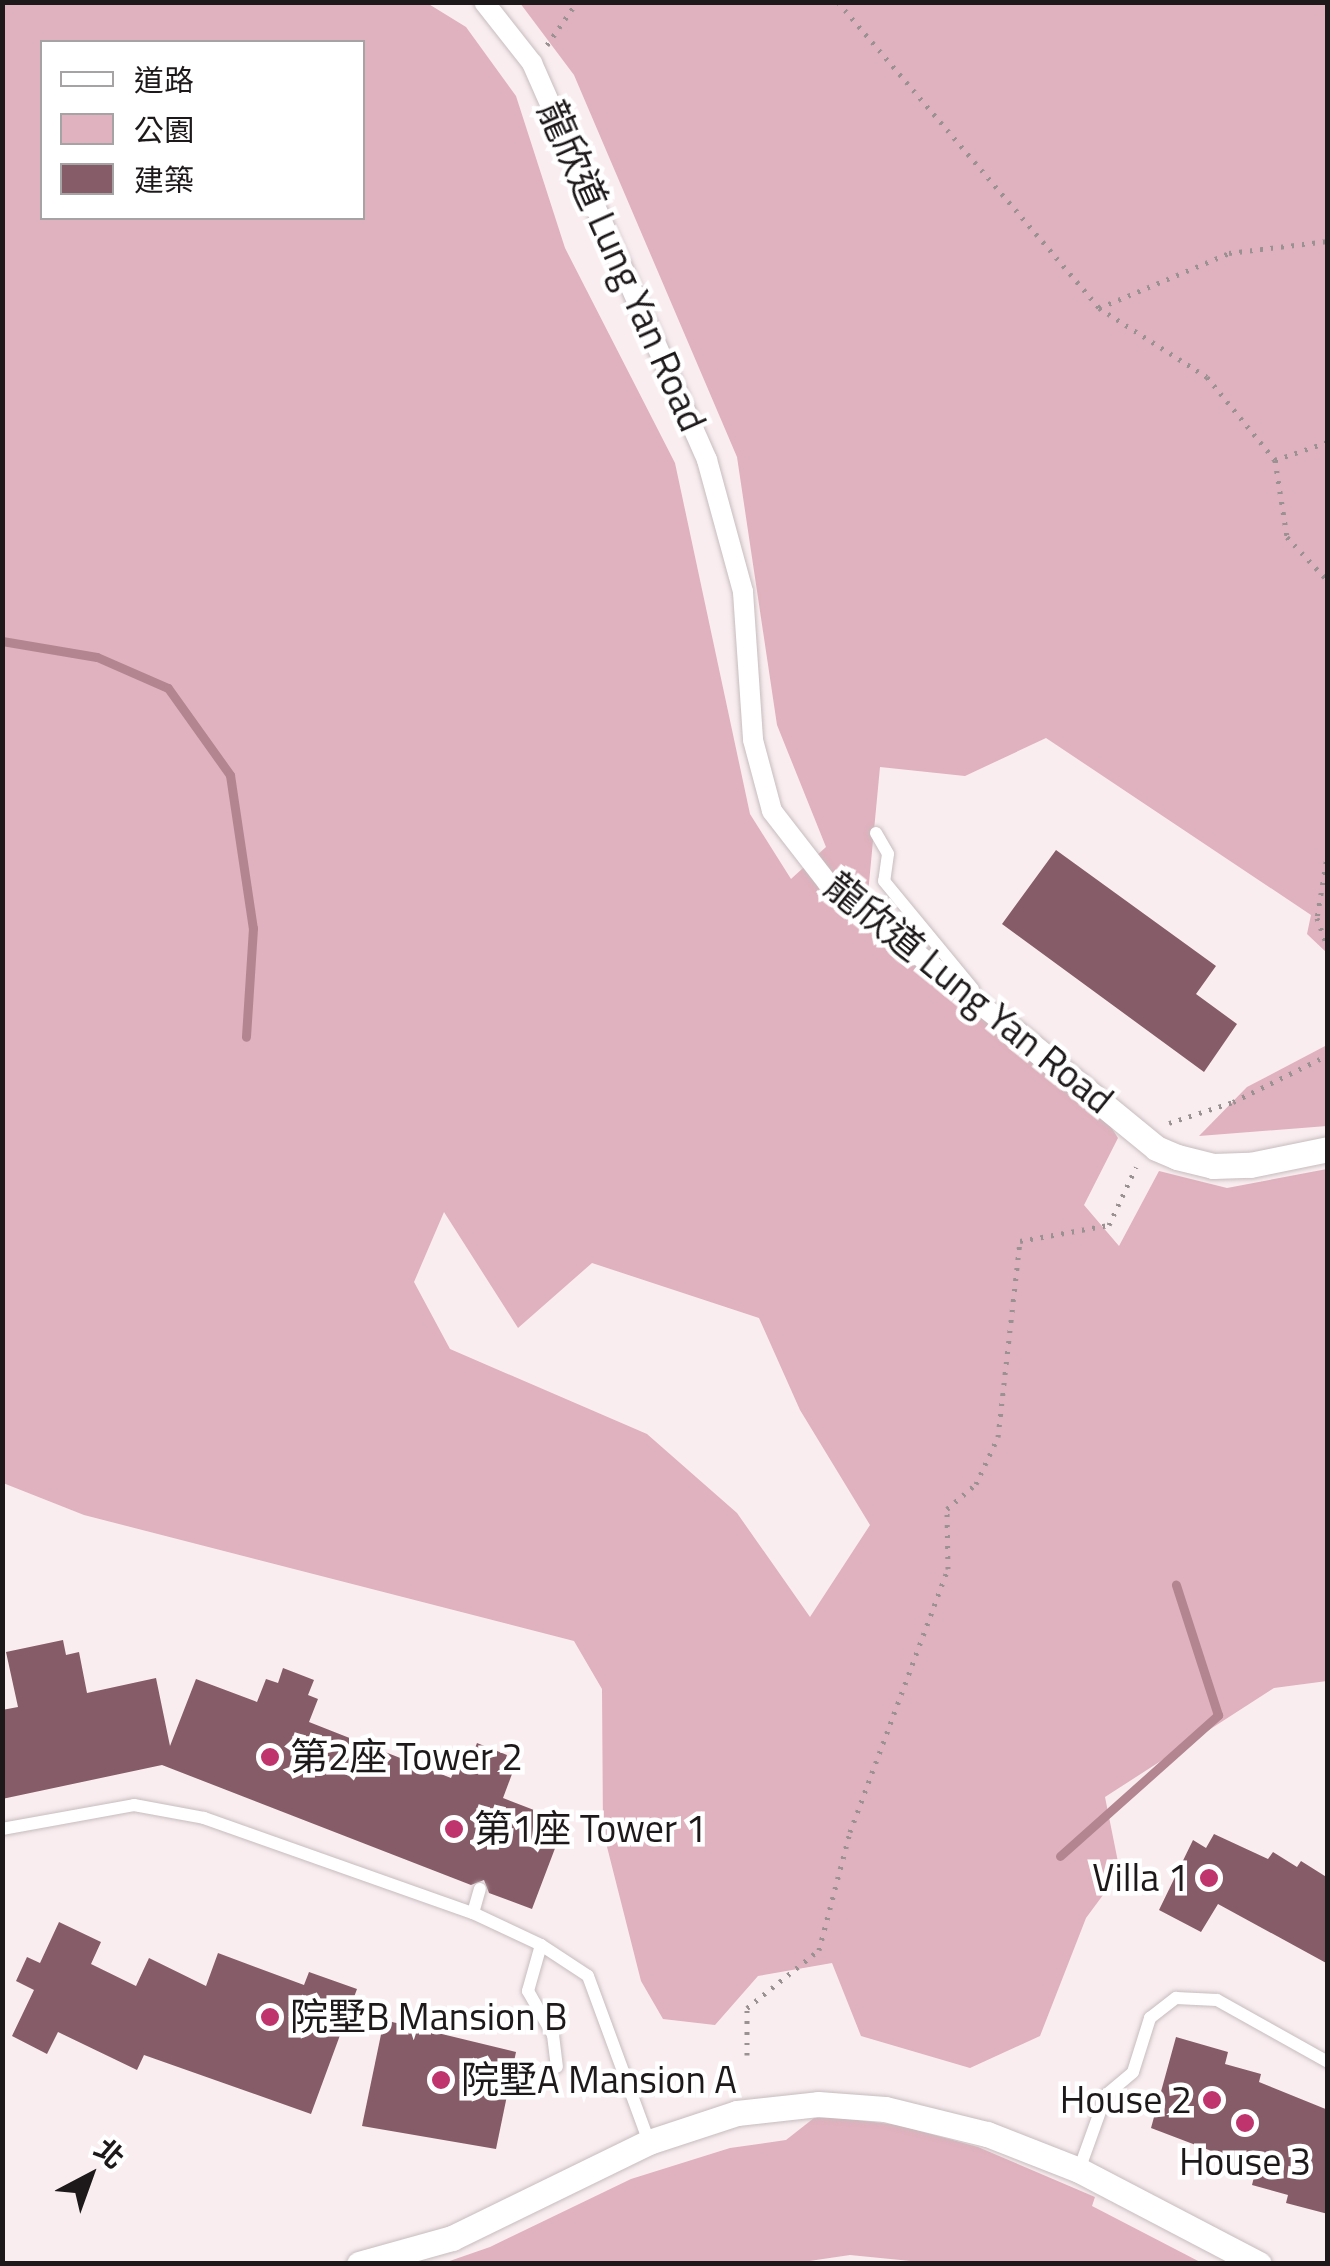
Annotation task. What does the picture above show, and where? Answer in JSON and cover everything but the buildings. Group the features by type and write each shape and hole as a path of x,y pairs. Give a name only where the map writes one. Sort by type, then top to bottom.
{"street":[{"name":"龍欣道 Lung Yan Road","path":"484,2 532,63 707,460 743,592 754,740 772,812 827,882 1001,1021 1146,1157 1213,1166 1328,1149"},
{"path":"358,2264 480,2226 648,2142 772,2107 885,2108 987,2134 1079,2170 1259,2264"}],"lane":[{"path":"876,833 888,854 884,880 1001,1021"},
{"path":"2,1829 134,1805 204,1818 473,1913 541,1945 588,1976 648,2142"},
{"path":"473,1913 480,1889"},
{"path":"541,1945 528,1991 554,2035 557,2067"},
{"path":"1079,2170 1106,2095 1132,2072 1150,2018 1176,1998 1217,2000 1328,2062"}],"path":[{"path":"532,63 577,2"},
{"path":"838,2 1099,308 1207,377 1276,460 1287,536 1328,582"},
{"path":"1099,308 1229,253 1328,241"},
{"path":"1276,460 1328,442"},
{"path":"1328,852 1317,918 1328,949"},
{"path":"747,2055 747,2008 819,1950 850,1832 948,1569 947,1509 976,1484 998,1437 1006,1320 1020,1241 1109,1225 1171,1120 1232,1102 1328,1055"}],"green space":[{"path":"2,3 427,3 466,27 516,96 565,248 675,463 750,814 791,879 826,847 777,725 737,457 574,75 520,3 1327,3 1327,953 1307,934 1311,915 1046,738 965,776 880,767 867,904 1096,1103 1118,1138 1084,1205 1119,1246 1159,1171 1227,1188 1327,1169 1327,1681 1274,1688 1105,1797 1120,1872 1086,1918 1040,2036 970,2068 861,2036 832,1963 758,1976 715,2025 663,2019 641,1981 603,1831 602,1689 574,1641 84,1515 3,1483","holes":["444,1212 518,1328 592,1263 759,1318 800,1410 870,1525 810,1617 737,1513 647,1434 450,1349 414,1282"]},
{"path":"1327,1045 1327,1126 1199,1136 1247,1087"},
{"path":"814,2118 898,2125 978,2147 1095,2197 1092,2206 1202,2263 941,2264 850,2255 789,2264 441,2264 490,2247 631,2179 730,2148 786,2140"}],"waterway":[{"path":"2,641 97,657 168,688 230,775 253,928 246,1037"},
{"path":"1060,1856 1218,1715 1176,1585"}],"place":[{"name":"第2座 Tower 2","path":"270,1757"},
{"name":"第1座 Tower 1","path":"454,1829"},
{"name":"Villa 1","path":"1209,1878"},
{"name":"院墅B Mansion B","path":"270,2017"},
{"name":"院墅A Mansion A","path":"441,2080"},
{"name":"House 2","path":"1212,2100"},
{"name":"House 3","path":"1245,2123"}]}
